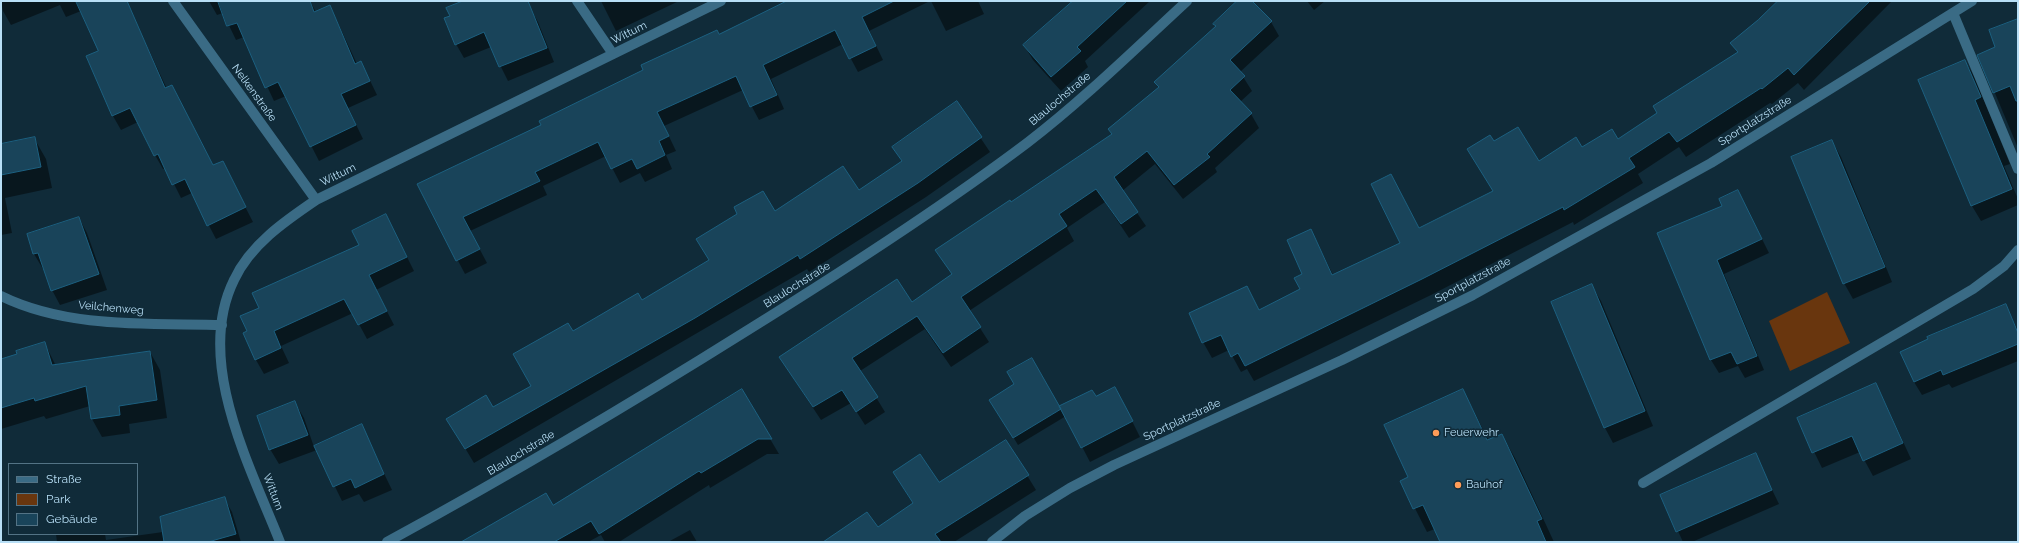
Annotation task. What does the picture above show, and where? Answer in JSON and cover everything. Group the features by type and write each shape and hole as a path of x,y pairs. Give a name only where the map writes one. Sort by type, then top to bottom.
{"street":[{"name":"Nelkenstraße","path":"174,1 316,200"},
{"path":"577,1 613,54"},
{"name":"Wittum","path":"280,542 230,413 223,383 222,325 225,302 234,279 249,256 285,221 316,200 722,1"},
{"name":"Blaulochstraße","path":"387,542 497,482 660,385 833,277 952,198 1029,141 1107,74 1187,1"},
{"name":"Sportplatzstraße","path":"992,542 1025,516 1114,465 1342,360 1473,295 1711,163 1972,1"},
{"path":"1953,13 2018,169"},
{"path":"1643,483 1973,289 2004,266 2018,250"},
{"name":"Veilchenweg","path":"1,296 59,315 107,322 222,325"}],"green space":[{"path":"1827,292 1850,343 1790,371 1769,321"}],"building":[{"path":"76,1 127,1 165,88 172,85 213,165 223,161 246,207 207,226 185,179 172,185 158,154 154,156 130,108 112,116 86,56 98,51"},
{"path":"218,1 310,1 314,12 330,5 355,64 361,61 370,81 341,94 356,125 310,147 278,82 265,88 237,23 227,26"},
{"path":"463,1 528,1 547,48 499,67 484,32 455,45 444,18 450,16 446,8"},
{"path":"787,1 894,1 862,17 876,46 849,59 835,30 763,65 777,95 750,107 736,76 657,112 669,136 659,141 665,155 637,169 632,159 611,169 598,142 535,172 540,181 463,217 480,249 456,261 417,184 541,125 539,121 643,70 641,65 717,30 719,34"},
{"path":"1073,1 1127,1 1077,47 1081,51 1051,77 1023,45"},
{"path":"1237,1 1252,1 1272,21 1230,60 1245,76 1230,90 1252,113 1207,154 1210,157 1174,185 1147,151 1114,177 1138,212 1121,224 1096,189 1059,214 1067,226 961,297 981,327 943,353 917,316 852,358 878,397 856,412 842,390 813,407 779,357 897,279 912,302 952,274 935,250 1010,200 1011,202 1112,134 1108,129 1159,87 1154,82 1216,26 1213,24"},
{"path":"1778,1 1870,1 1794,75 1788,68 1762,89 1761,88 1677,142 1669,132 1629,158 1635,167 1564,210 1563,207 1422,279 1245,366 1238,353 1231,357 1221,335 1202,343 1189,313 1247,286 1259,310 1300,289 1294,278 1302,274 1287,240 1311,229 1332,275 1400,243 1371,184 1391,174 1419,228 1493,191 1467,149 1490,135 1494,141 1518,127 1539,161 1576,137 1582,147 1612,129 1618,139 1657,113 1653,106 1738,52 1730,43"},
{"path":"2018,19 2018,101 2016,101 2010,86 1993,93 1977,55 1995,47 1989,30"},
{"path":"1965,60 1981,97 1975,100 2012,189 1971,206 1918,80"},
{"path":"957,101 982,137 918,183 800,259 798,255 695,318 465,449 446,419 486,395 493,407 531,386 513,354 568,323 573,331 638,293 642,300 709,260 696,239 737,214 734,207 763,191 775,211 843,166 859,190 902,161 892,147"},
{"path":"35,137 41,167 1,175 1,144"},
{"path":"1832,140 1885,267 1843,284 1791,157"},
{"path":"1738,190 1762,239 1717,260 1757,356 1737,364 1731,352 1710,360 1657,233 1722,206 1719,199"},
{"path":"386,214 407,257 369,275 387,311 358,325 344,299 274,331 281,348 255,360 243,333 247,331 240,316 259,308 252,293 359,245 352,231"},
{"path":"79,217 99,274 51,291 38,253 33,254 27,234"},
{"path":"1592,284 1645,411 1604,428 1551,302"},
{"path":"2006,304 2018,333 2018,344 1943,375 1941,370 1914,382 1900,352 1928,339 1927,337"},
{"path":"45,342 52,365 150,351 157,400 119,406 120,415 91,419 86,386 35,401 34,398 1,408 1,359 17,354 16,351"},
{"path":"1032,358 1061,409 1013,438 989,400 1014,384 1007,372"},
{"path":"1876,383 1903,443 1863,461 1852,436 1812,453 1797,418"},
{"path":"1115,387 1133,421 1081,448 1059,406 1092,390 1096,396"},
{"path":"742,389 772,439 758,439 701,473 699,471 599,534 591,521 554,542 461,542 546,493 553,505"},
{"name":"Bauhof","path":"1463,389 1487,440 1502,434 1542,519 1537,521 1546,542 1440,542 1423,505 1413,509 1400,481 1408,477 1384,425"},
{"path":"295,401 308,435 269,450 257,416"},
{"path":"362,424 384,474 355,488 351,479 333,487 314,446"},
{"path":"1006,440 1029,475 935,534 941,542 823,542 867,512 878,527 913,503 893,472 920,454 939,482"},
{"path":"1756,453 1772,490 1676,532 1660,495"},
{"path":"225,497 236,534 208,542 164,542 160,517"}],"place":[{"name":"Feuerwehr","path":"1436,433"},
{"name":"Bauhof","path":"1458,485"}]}
